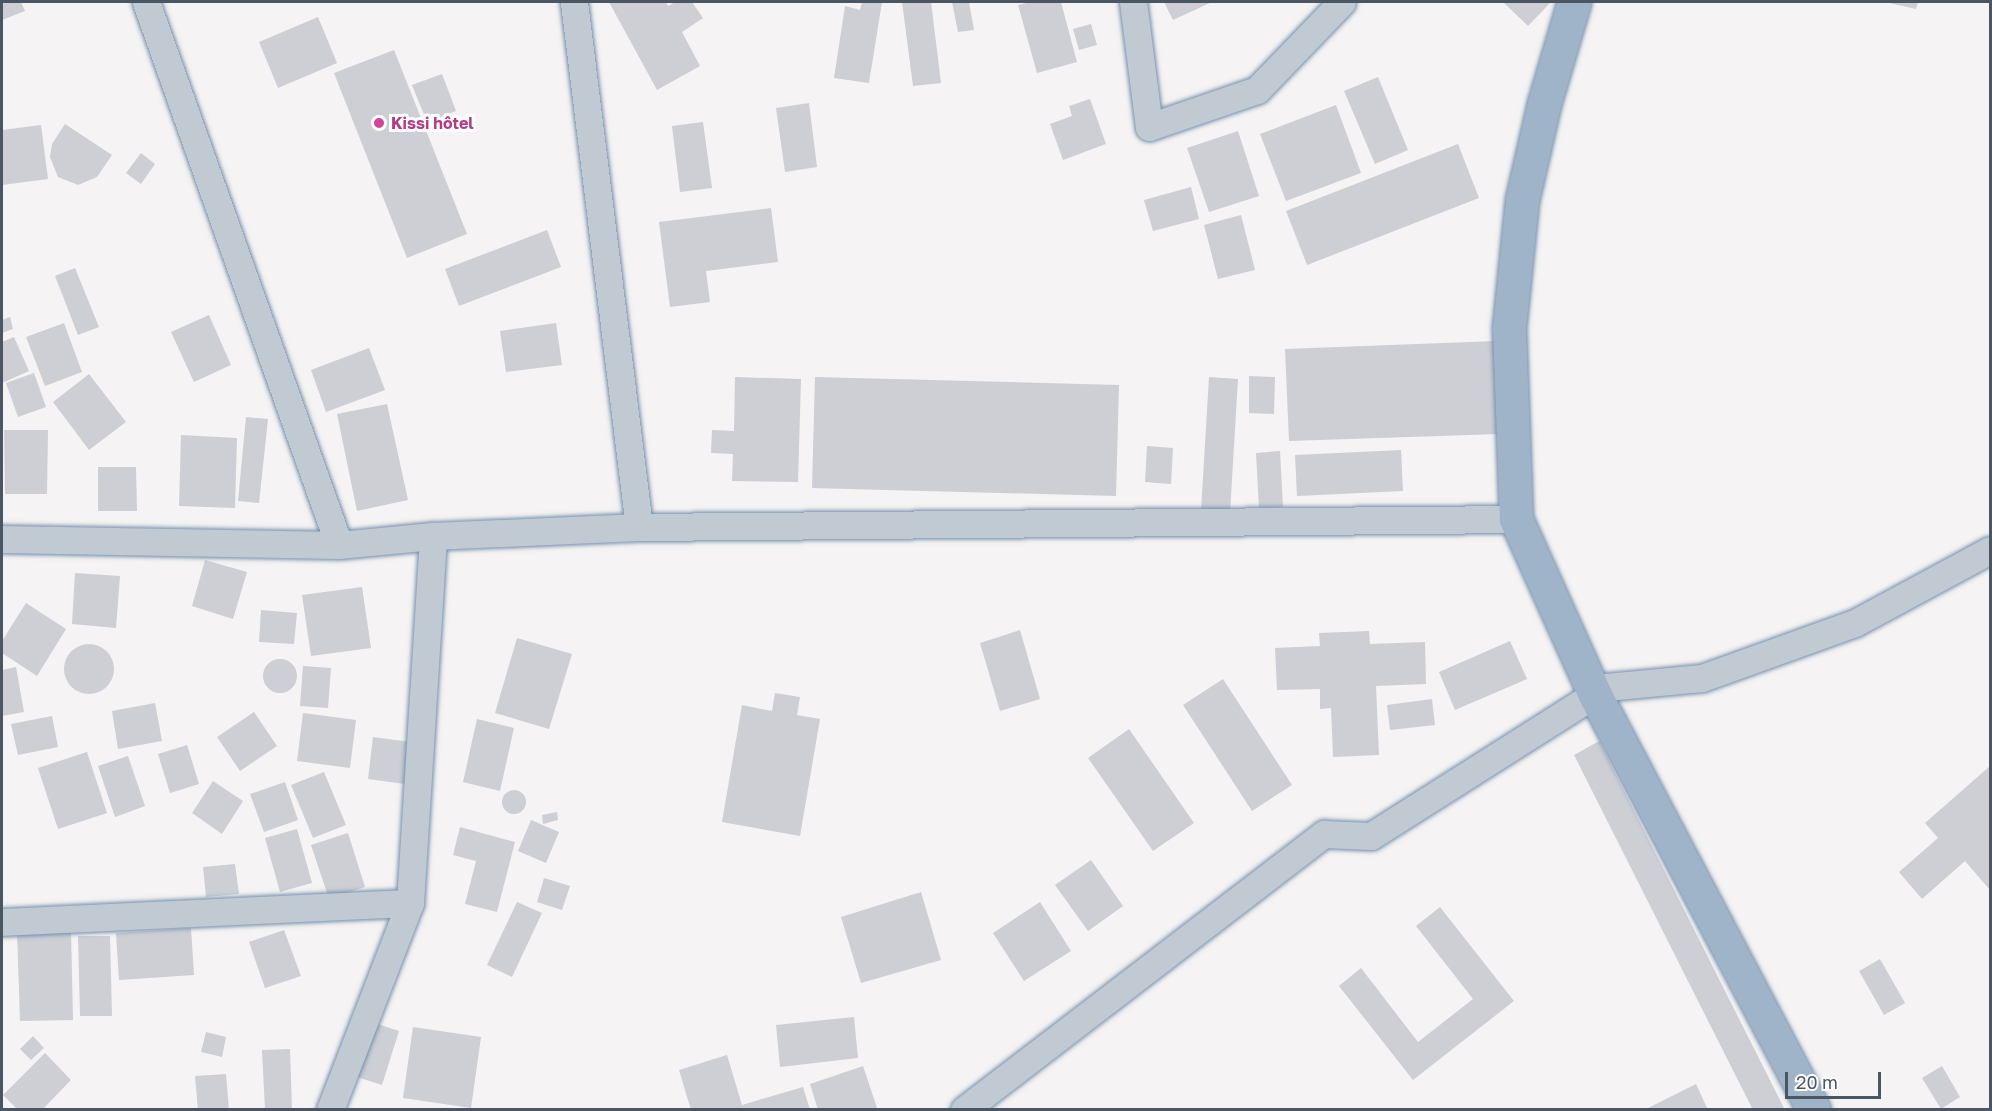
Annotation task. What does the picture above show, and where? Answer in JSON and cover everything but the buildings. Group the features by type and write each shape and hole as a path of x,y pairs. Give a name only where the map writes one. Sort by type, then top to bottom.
{"highway":[{"path":"1574,2 1544,104 1522,200 1509,328 1516,519 1595,695 1814,1110"}],"street":[{"path":"146,2 339,545"},
{"path":"574,2 639,527"},
{"path":"1133,2 1149,127 1257,90 1342,2"},
{"path":"2,539 339,545 433,536 639,527 1516,519"},
{"path":"330,1110 410,903 433,536"},
{"path":"964,1110 1324,834 1371,836 1606,687 1702,678 1844,627 1990,550"},
{"path":"2,922 410,903"}],"place":[{"name":"Kissi hôtel","path":"379,123"}]}
